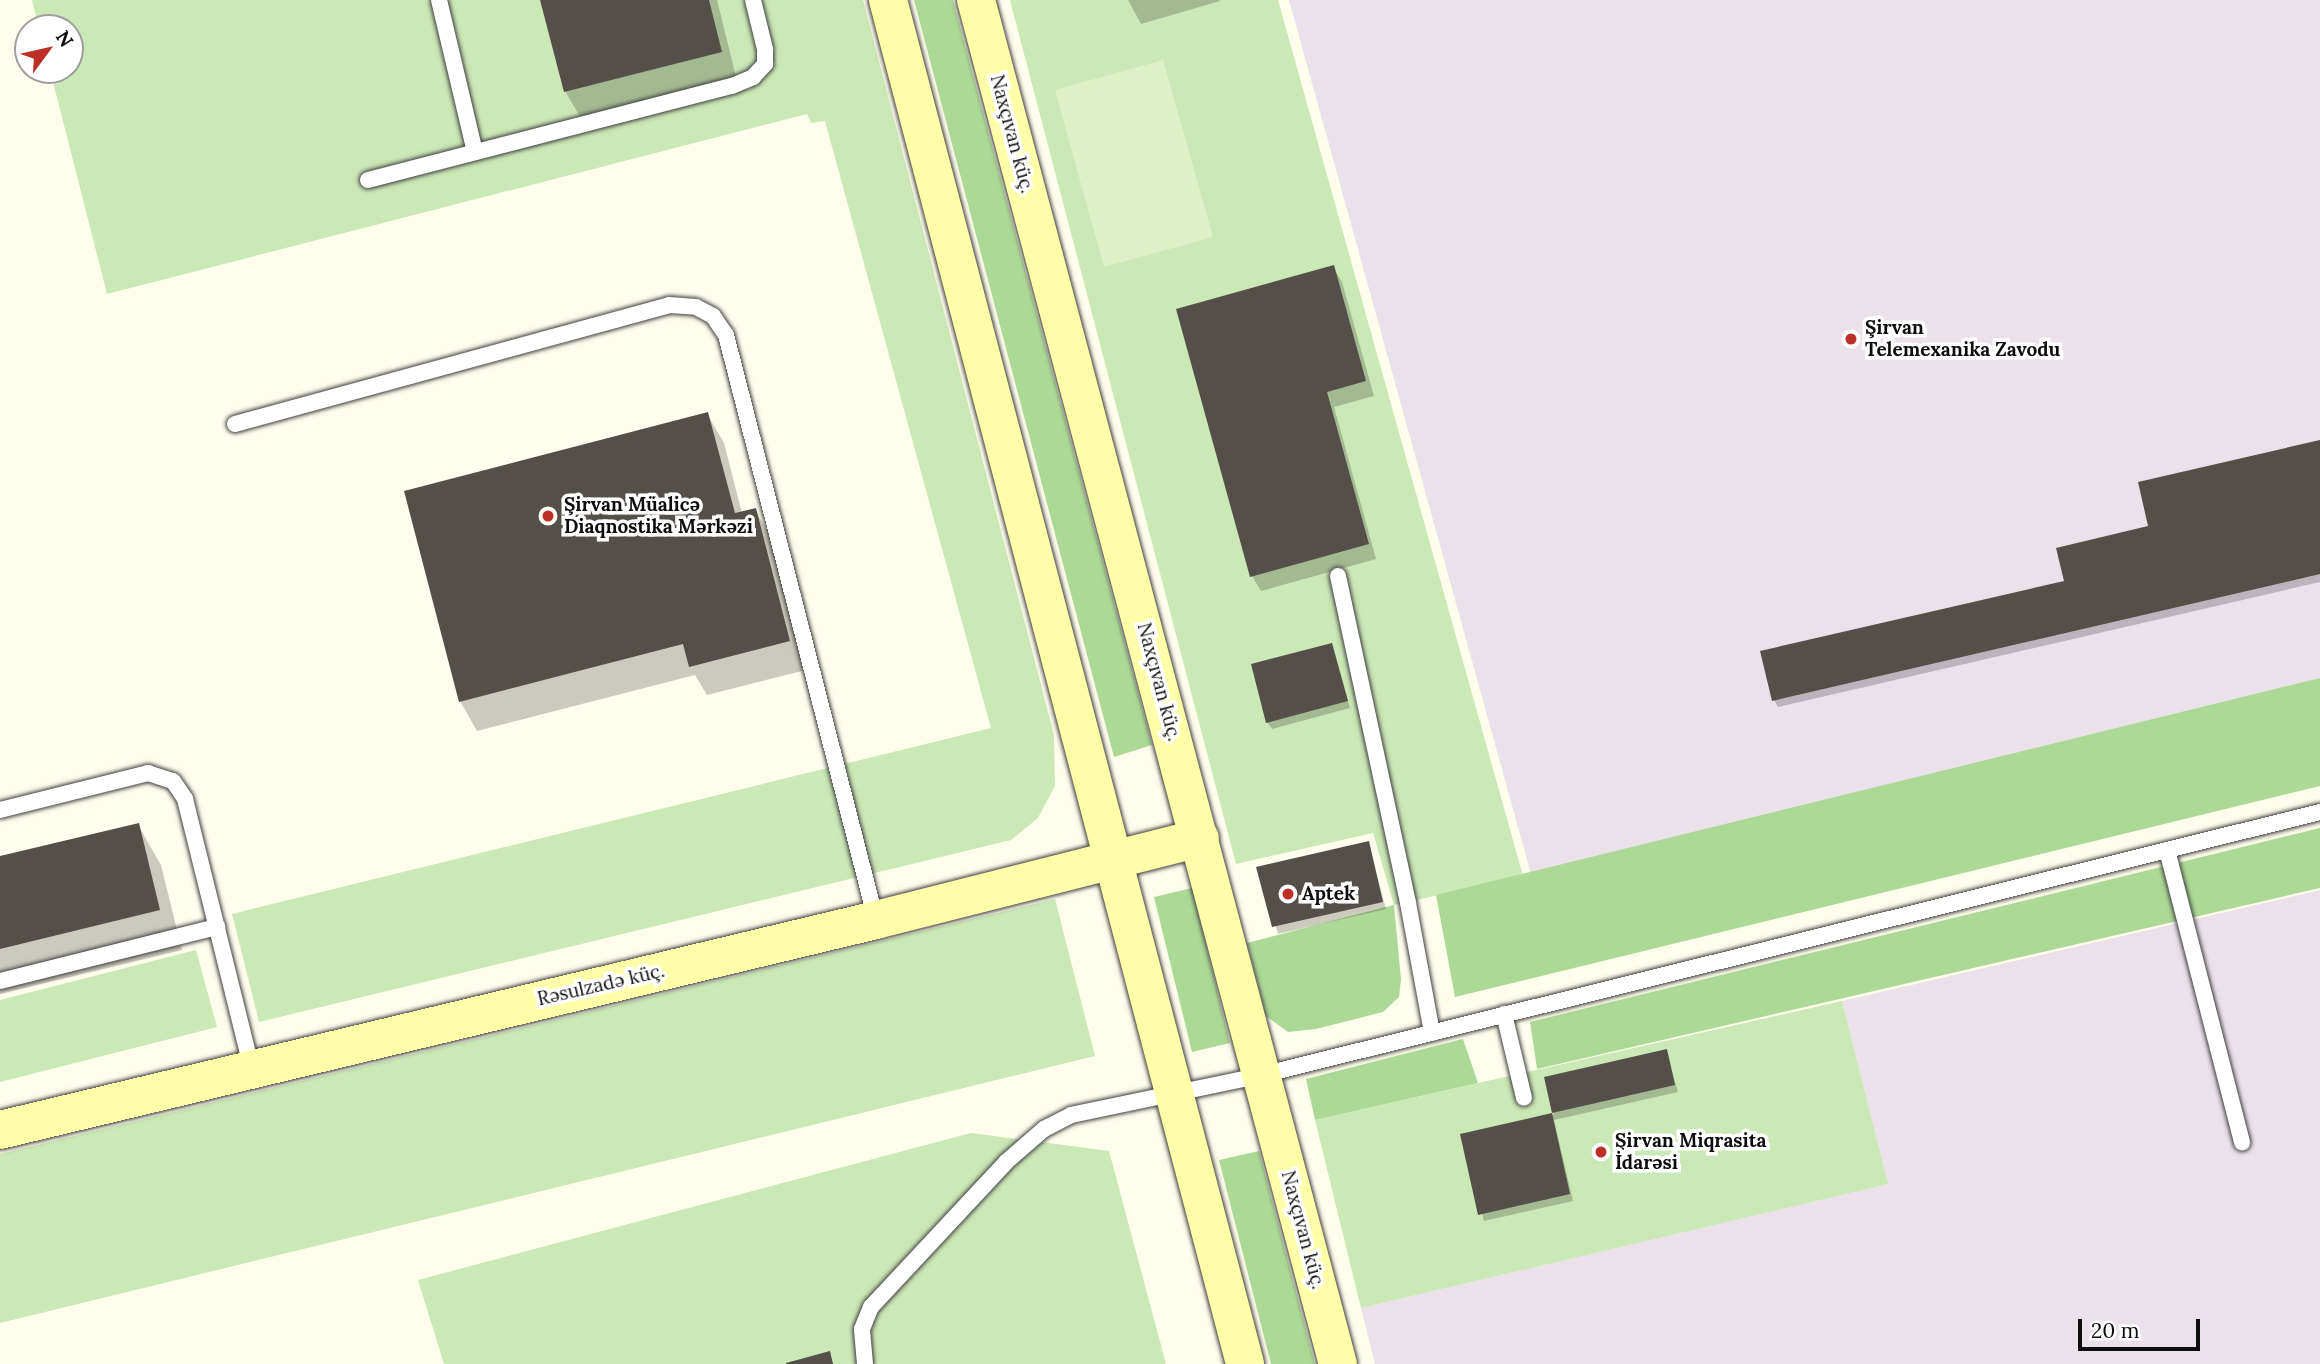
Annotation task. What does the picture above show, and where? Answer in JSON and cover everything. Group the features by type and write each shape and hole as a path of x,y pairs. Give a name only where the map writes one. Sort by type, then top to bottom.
{"main road":[{"path":"888,0 1245,1364"},
{"name":"Naxçıvan küç.","path":"976,0 1338,1364"},
{"name":"Rəsulzadə küç.","path":"0,1130 1200,838"}],"lane":[{"path":"439,0 475,152"},
{"path":"368,180 732,86 753,77 765,64 765,49 752,0"},
{"path":"235,424 669,305 696,307 713,316 726,335 876,919"},
{"path":"1338,576 1432,1033"},
{"path":"0,810 148,773 173,781 185,799 252,1069"},
{"path":"865,1364 862,1329 871,1307 1006,1161 1044,1129 1071,1115 1175,1094 1432,1033 2320,812"},
{"path":"2167,850 2242,1143"},
{"path":"0,981 217,927"},
{"path":"1504,1014 1524,1098"}],"shaded area":[{"name":"Şirvan Telemexanika Zavodu","path":"1289,0 2320,0 2320,678 1531,874"},
{"path":"2320,890 2320,1364 1375,1364 1361,1308 1887,1184 1842,1001"}],"green space":[{"path":"32,0 863,0 1054,735 1055,786 1038,818 1011,840 259,1022 232,914 991,728 825,121 811,123 807,114 107,294 54,84 84,84 84,14 36,14"},
{"path":"914,0 953,0 1152,745 1114,757"},
{"path":"1010,0 1278,0 1523,876 1394,905 1373,833 1236,864"},
{"path":"1163,60 1213,237 1104,267 1055,90"},
{"path":"2320,678 2320,786 1455,997 1436,895"},
{"path":"2320,828 2320,888 1537,1069 1530,1022"},
{"path":"1192,888 1230,1043 1192,1052 1154,897"},
{"path":"1055,899 1095,1056 0,1323 0,1154"},
{"path":"1394,905 1401,979 1399,997 1383,1012 1316,1029 1288,1032 1266,1016 1247,943"},
{"path":"196,950 217,1027 0,1082 0,1000"},
{"name":"Şirvan Miqrasita İdarəsi","path":"1842,1001 1888,1184 1361,1308 1315,1120"},
{"path":"1463,1039 1478,1083 1315,1120 1306,1079"},
{"path":"971,1133 1109,1151 1166,1364 444,1364 418,1280"},
{"path":"1259,1151 1315,1364 1271,1364 1219,1160"}],"building":[{"path":"540,0 709,0 722,52 564,92"},
{"path":"1334,265 1366,381 1327,392 1369,544 1250,577 1176,309"},
{"path":"708,412 735,513 756,508 790,641 689,667 683,644 459,702 404,491"},
{"path":"2320,440 2320,574 1772,701 1760,651 2064,581 2056,548 2148,526 2138,482"},
{"path":"1332,643 1348,701 1266,723 1251,664"},
{"path":"139,823 160,910 0,949 0,856"},
{"path":"1369,841 1383,902 1272,927 1256,867"},
{"path":"1667,1049 1675,1085 1552,1113 1544,1077"},
{"path":"1552,1113 1570,1194 1478,1215 1460,1134"},
{"path":"830,1351 833,1364 786,1364 786,1363"}],"place":[{"name":"Şirvan Telemexanika Zavodu","path":"1851,339"},
{"name":"Şirvan Müalicə Diaqnostika Mərkəzi","path":"548,516"},
{"name":"Aptek","path":"1288,894"},
{"name":"Şirvan Miqrasita İdarəsi","path":"1601,1152"}]}
